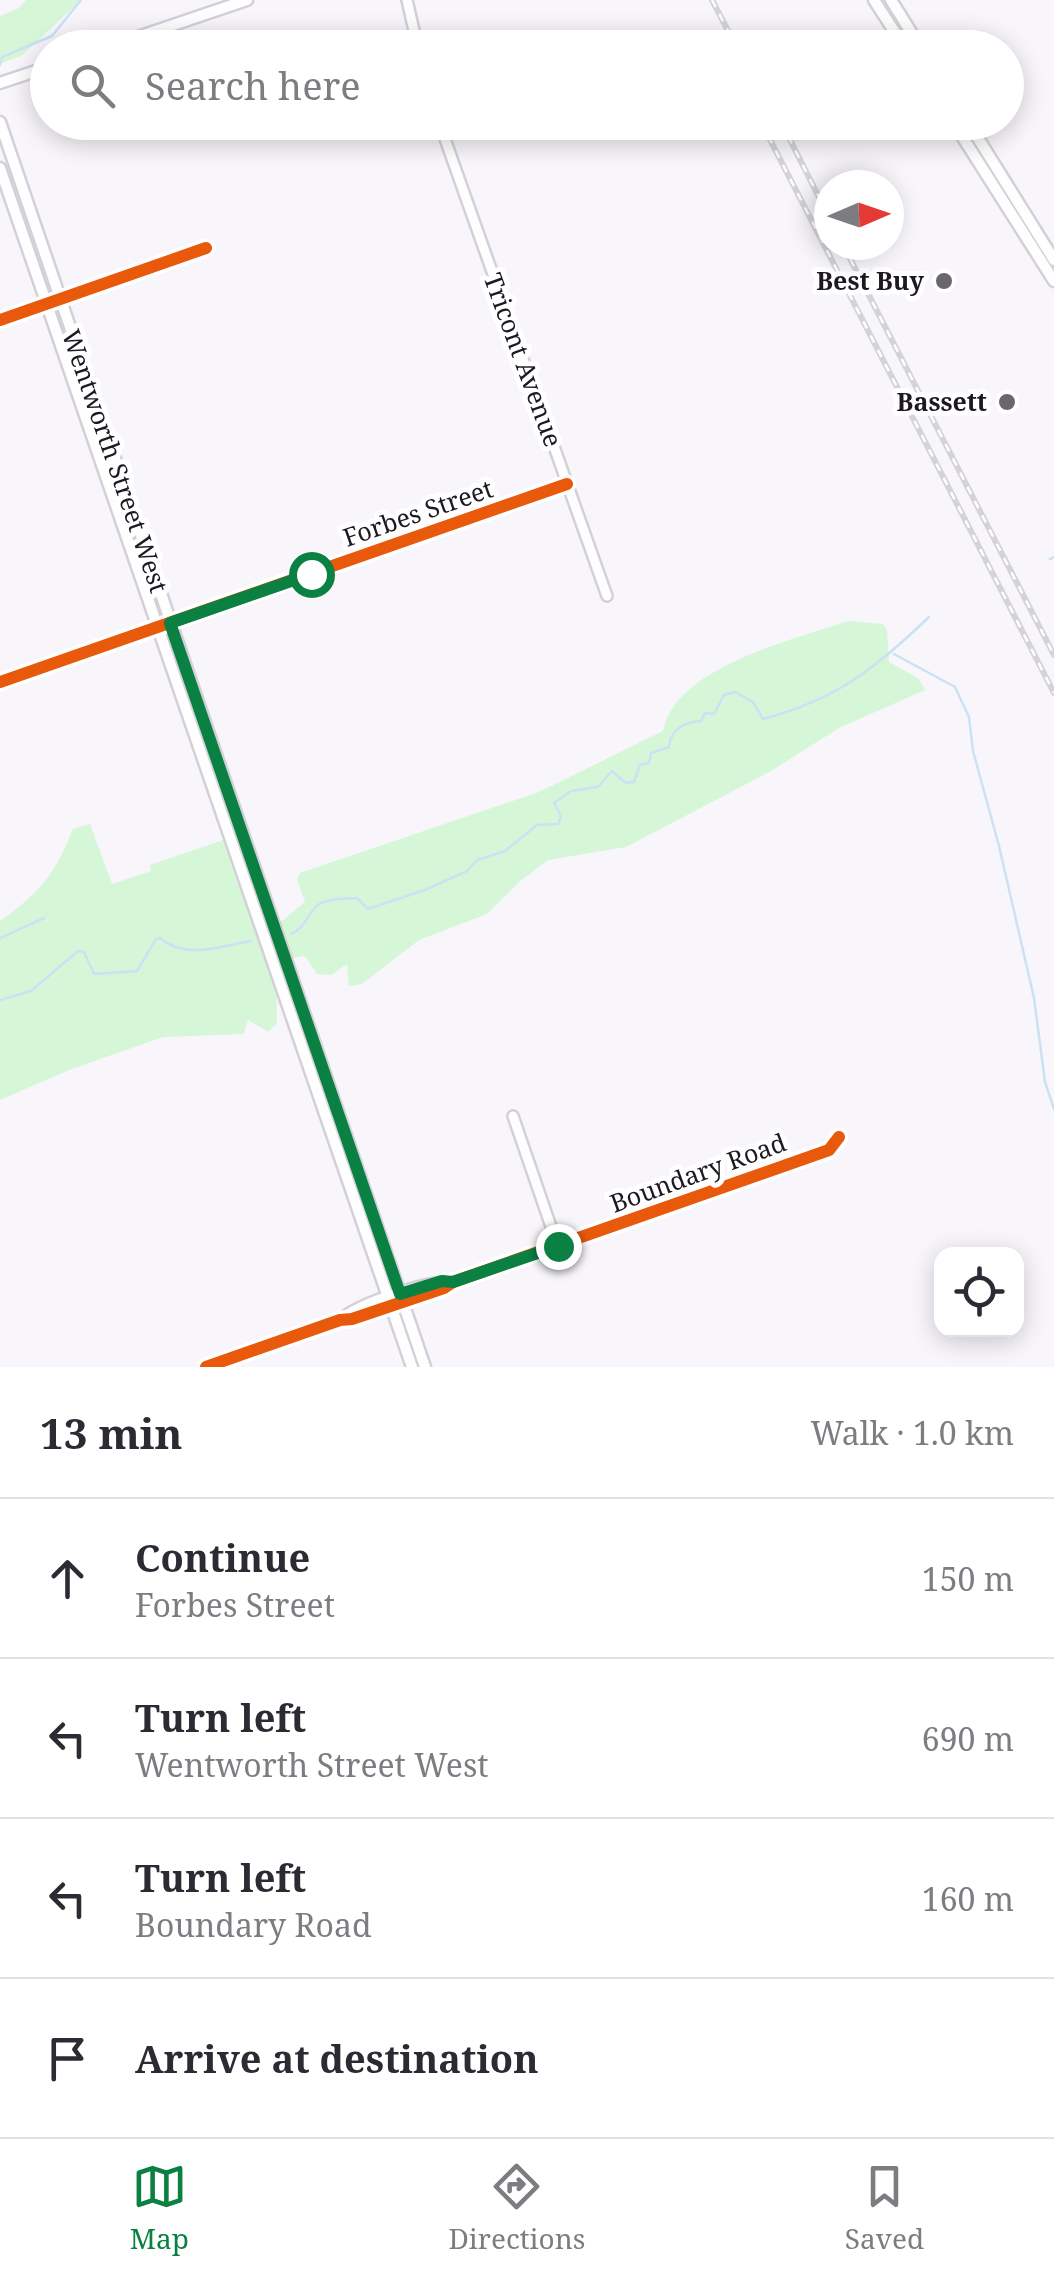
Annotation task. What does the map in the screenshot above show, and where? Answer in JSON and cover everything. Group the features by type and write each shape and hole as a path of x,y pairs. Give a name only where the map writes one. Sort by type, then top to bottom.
{"main road":[{"path":"158,30 247,0"},
{"path":"874,0 893,30"},
{"path":"891,0 910,30"},
{"path":"0,82 30,73"},
{"name":"Wentworth Street West","path":"0,122 395,1300 412,1367"},
{"path":"965,140 1054,281"},
{"path":"979,140 1054,260"},
{"name":"Wentworth Street West","path":"0,168 395,1300 424,1367"}],"street":[{"path":"407,0 414,30"},
{"name":"Tricont Avenue","path":"445,140 607,596"},
{"path":"0,320 206,248"},
{"name":"Forbes Street","path":"0,682 567,484"},
{"path":"514,1116 558,1246"},
{"name":"Boundary Road","path":"206,1367 395,1300 444,1288 829,1150 839,1137"}],"green space":[{"path":"26,0 81,0 49,30 30,30 30,48 21,56 0,64 0,16 19,8"},
{"path":"848,621 883,624 887,630 889,662 918,678 925,690 839,728 771,771 626,847 548,860 487,914 419,940 362,984 349,986 347,964 331,975 317,974 305,956 285,959 276,966 277,1024 268,1032 248,1020 244,1034 163,1037 69,1070 0,1100 0,921 45,881 73,829 90,824 112,884 151,871 150,865 229,838 261,928 283,920 305,902 297,879 300,873 539,792 663,731 672,709 689,689 712,673 768,647"}],"waterway":[{"path":"57,30 81,0"},
{"path":"0,65 2,57 30,45"},
{"path":"1050,559 1054,557"},
{"path":"291,934 321,903 357,898 368,909 467,871 477,860 505,851 537,825 558,824 561,816 554,803 571,791 598,787 612,771 626,783 634,782 640,765 649,763 651,753 669,747 680,727 701,721 705,713 714,714 724,695 735,692 753,702 763,719 834,692 872,667 929,617"},
{"path":"894,654 955,687 969,717 973,751 1034,998 1045,1082 1054,1109"},
{"path":"0,938 44,918"},
{"path":"0,1000 31,991 78,951 84,952 94,974 137,971 160,938 170,945 192,950 251,941"}],"railway":[{"path":"712,0 728,30"},
{"path":"770,140 1054,693"},
{"path":"790,140 814,187"},
{"path":"851,260 1054,655"}],"cycle path":[{"path":"0,320 206,248"},
{"path":"0,682 567,484"},
{"path":"206,1367 444,1288 829,1150 839,1137"}],"place":[{"name":"Best Buy","path":"944,281"},
{"name":"Bassett","path":"1007,402"}],"route":[{"path":"311,574 170,623 400,1294 442,1281 453,1282 558,1246"}]}
